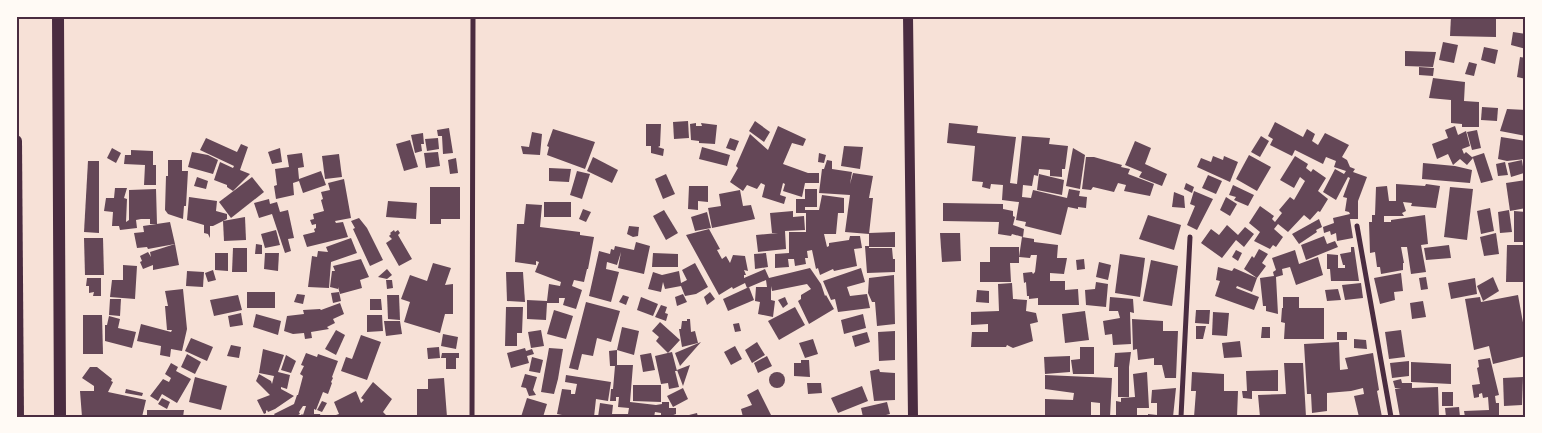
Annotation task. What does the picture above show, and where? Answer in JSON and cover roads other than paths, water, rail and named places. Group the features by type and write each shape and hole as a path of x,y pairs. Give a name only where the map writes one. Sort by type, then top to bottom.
{"main road":[{"path":"58,16 60,417"},
{"path":"908,16 913,417"},
{"path":"16,141 18,417"}],"street":[{"path":"472,417 473,16"},
{"path":"1357,226 1392,417"},
{"path":"1182,417 1190,237"}]}
